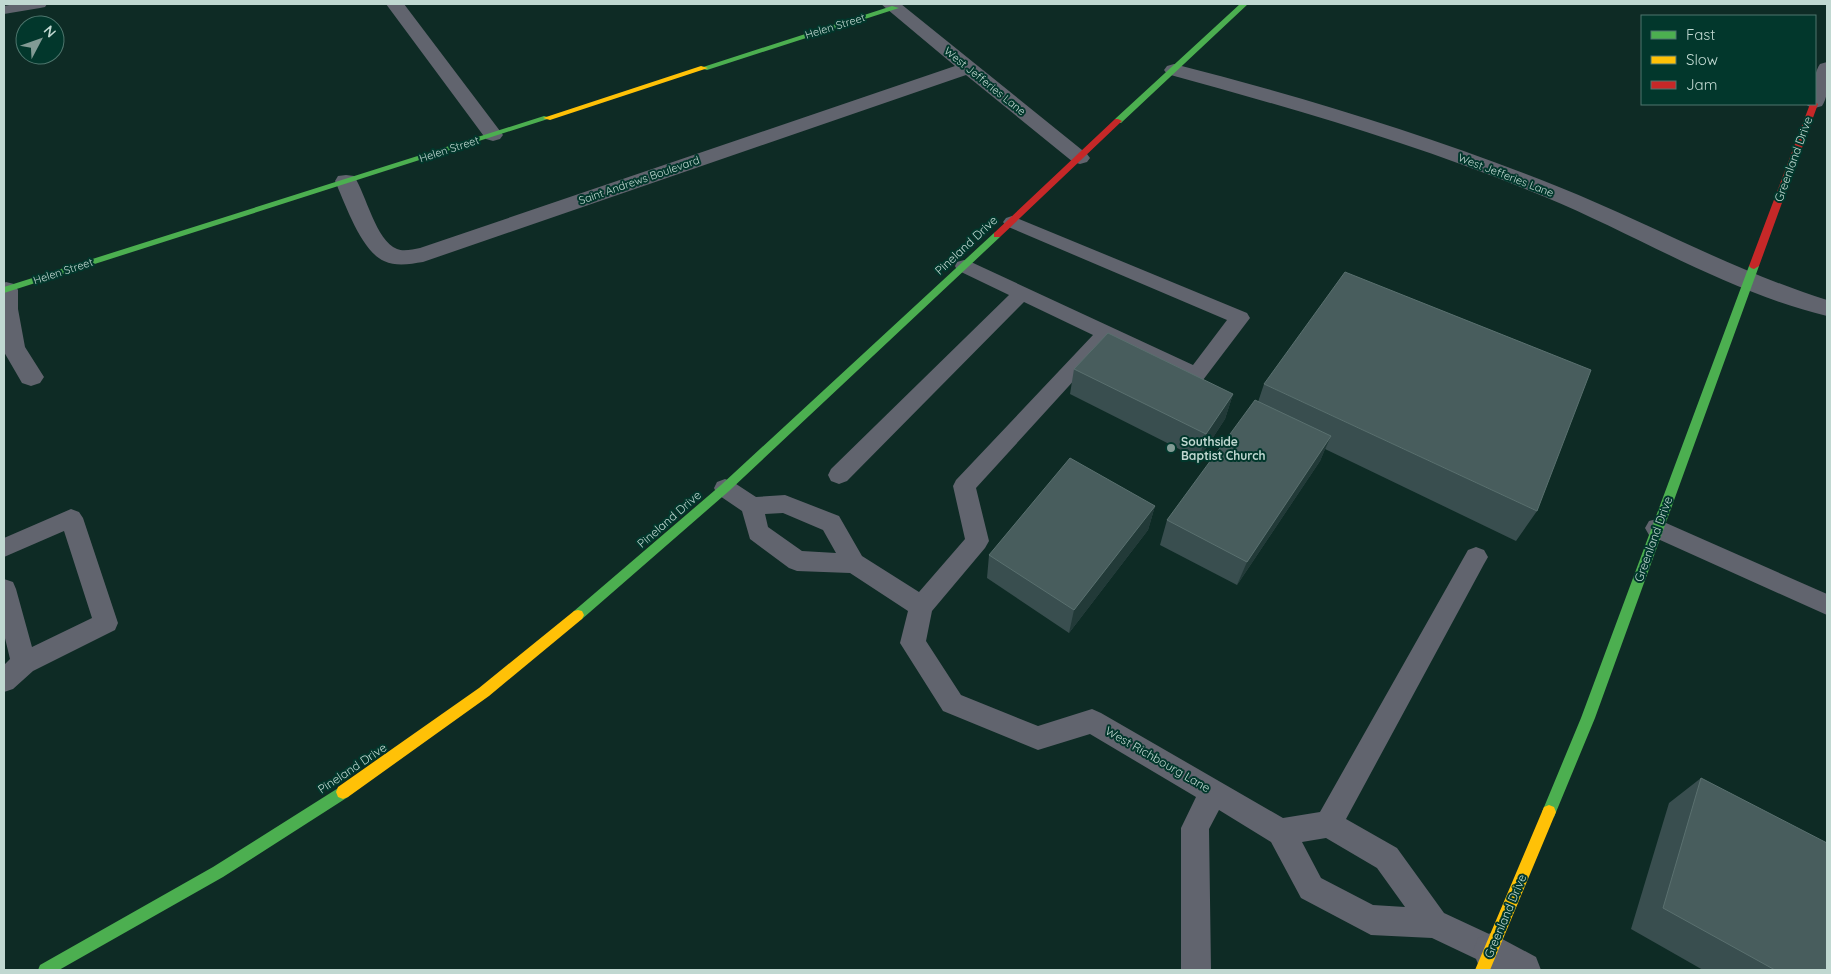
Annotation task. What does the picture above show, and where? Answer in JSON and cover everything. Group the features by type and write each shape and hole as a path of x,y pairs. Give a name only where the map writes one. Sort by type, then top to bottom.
{"street":[{"path":"395,4 494,135"},
{"name":"Pineland Drive","path":"45,970 218,872 358,783 484,692 586,609 725,488 1244,4"},
{"name":"West Jefferies Lane","path":"893,6 1080,158"},
{"name":"Helen Street","path":"5,290 893,6"},
{"name":"Saint Andrews Boulevard","path":"346,182 368,227 383,251 393,256 423,255 969,68"},
{"name":"Greenland Drive","path":"1816,98 1827,68"},
{"name":"West Jefferies Lane","path":"1174,70 1306,106 1396,134 1565,198 1748,280 1799,300 1827,308"},
{"name":"Greenland Drive","path":"1487,961 1588,718 1813,105"},
{"path":"5,290 6,309 14,347 31,378"},
{"path":"1487,961 1523,970"}],"lane":[{"path":"4,10 40,4"},
{"path":"964,266 1196,375 1240,318 1012,222"},
{"path":"839,475 1022,293"},
{"path":"725,488 752,506 785,504 831,523 854,563 921,607 976,541 964,486 1106,332"},
{"path":"752,506 758,532 797,561 854,563"},
{"path":"4,548 71,518 106,623 24,663 4,681"},
{"path":"1657,528 1827,605"},
{"path":"1328,824 1476,556"},
{"path":"4,589 24,663"},
{"name":"West Richbourg Lane","path":"921,607 913,643 952,703 1038,738 1092,721 1281,832"},
{"path":"1196,970 1196,828 1214,791"},
{"path":"1434,923 1371,920 1311,888 1281,832 1328,824 1387,858 1434,923 1487,961"}],"building":[{"path":"1345,272 1591,370 1537,511 1264,384"},
{"path":"1108,333 1233,394 1206,434 1074,369"},
{"path":"1255,400 1331,436 1247,562 1167,520"},
{"path":"1070,458 1155,506 1074,610 989,555"},
{"path":"1701,778 1827,843 1827,970 1775,970 1663,908"}],"traffic: fast":[{"path":"1118,121 1244,4"},
{"path":"704,68 895,8"},
{"path":"4,290 547,118"},
{"path":"578,615 725,488 997,235"},
{"path":"1549,812 1588,718 1754,266"},
{"path":"45,970 218,872 343,792"}],"traffic: slow":[{"path":"547,118 704,68"},
{"path":"343,792 484,692 578,615"},
{"path":"1482,970 1549,812"}],"traffic: jam":[{"path":"1754,266 1814,105"},
{"path":"997,235 1118,121"}],"place":[{"name":"Southside Baptist Church","path":"1171,448"}]}
